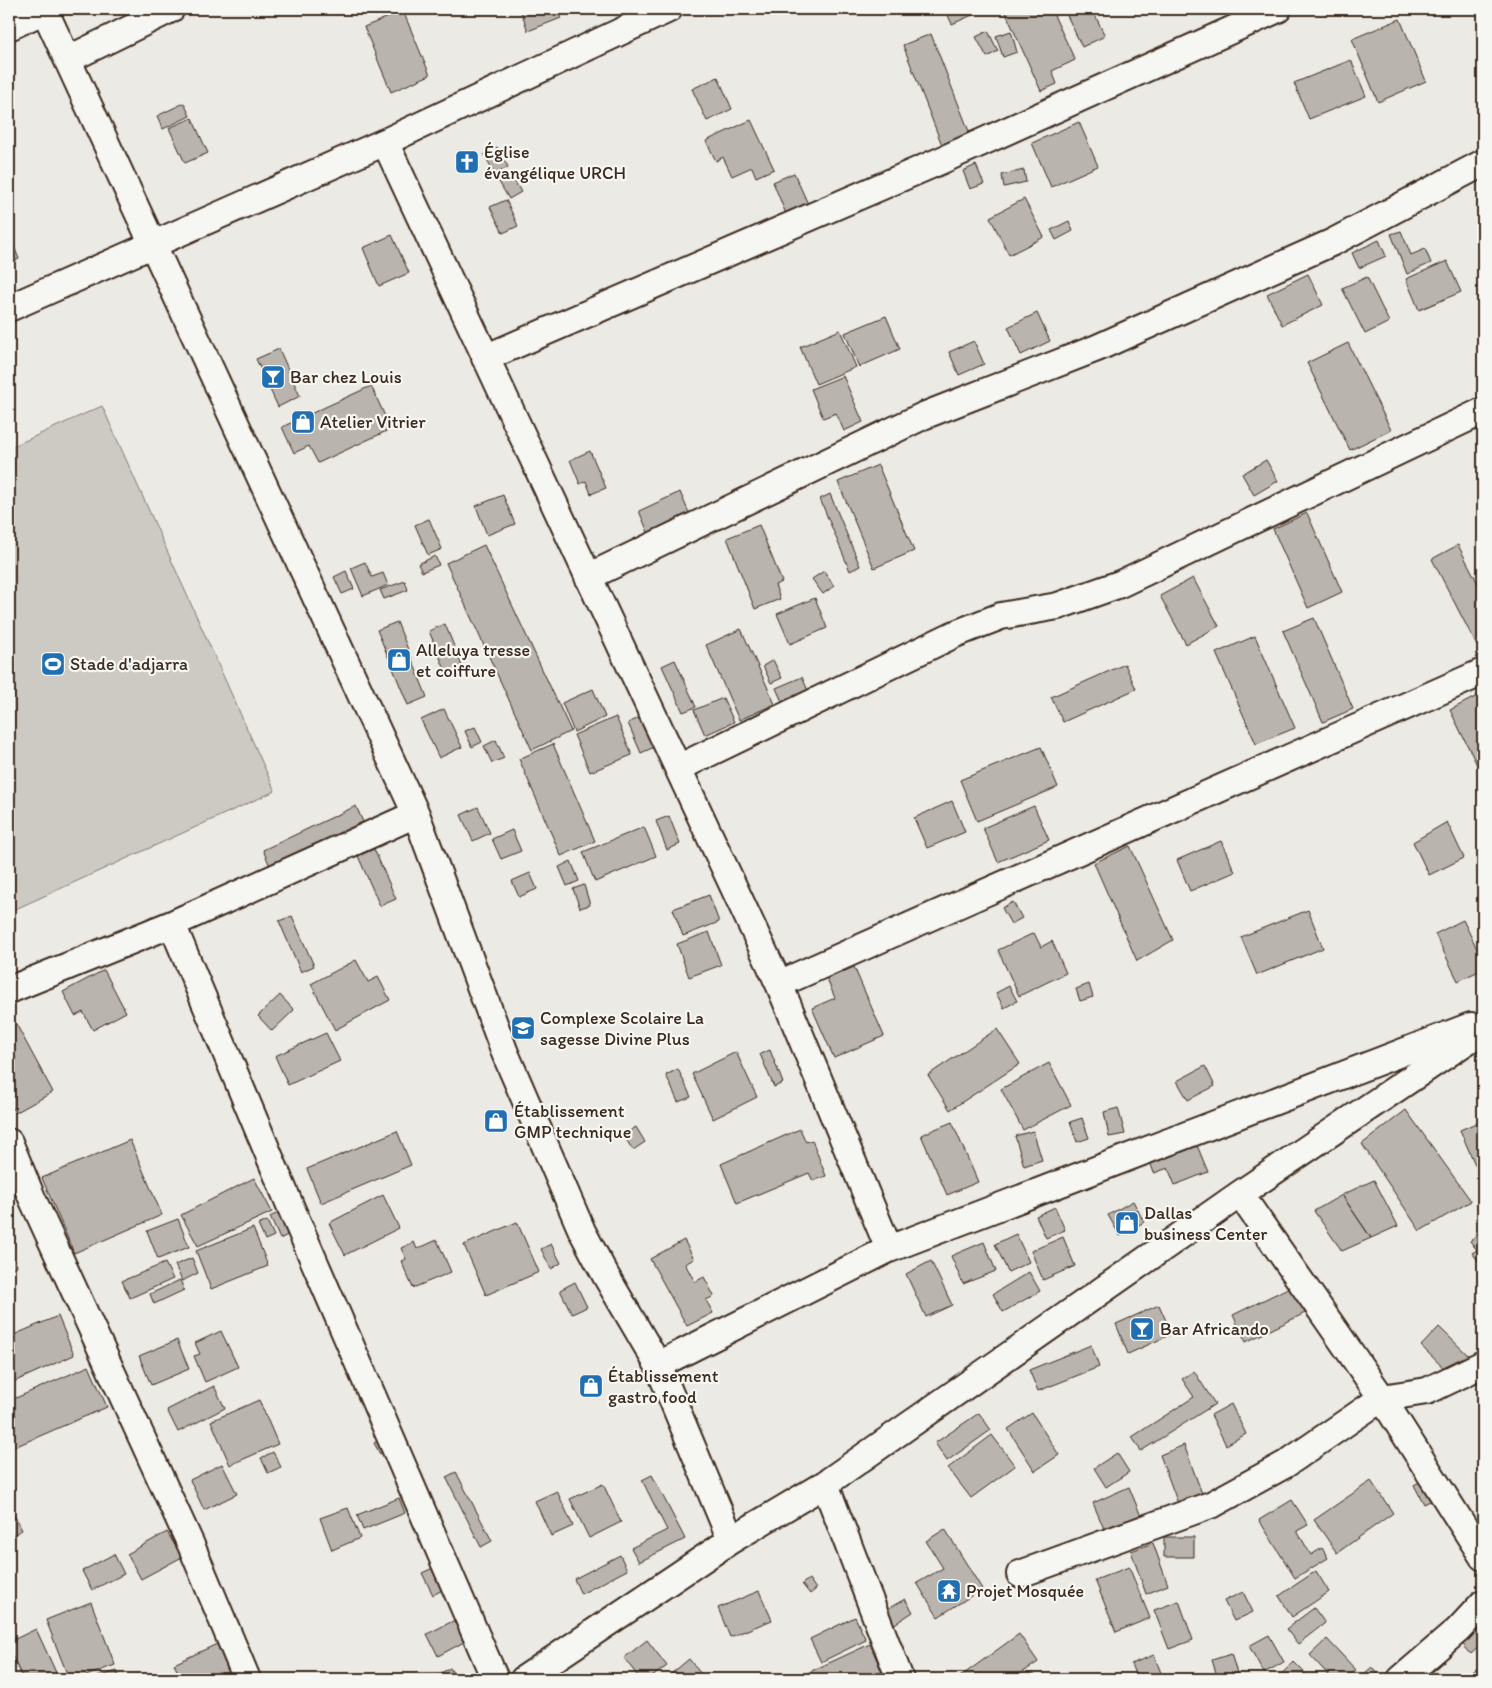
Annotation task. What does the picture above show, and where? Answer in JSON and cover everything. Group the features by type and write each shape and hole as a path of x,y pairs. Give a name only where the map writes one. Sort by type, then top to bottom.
{"street":[{"path":"69,60 171,9"},
{"path":"9,308 385,142 669,9"},
{"path":"485,358 940,161 1278,9"},
{"path":"9,27 44,10 69,60 152,244 416,814 504,1053 582,1231 658,1365 731,1540"},
{"path":"385,142 779,984 890,1248"},
{"path":"588,577 923,416 1097,348 1333,242 1483,163"},
{"path":"678,768 955,634 1001,616 1058,606 1120,584 1483,411"},
{"path":"779,984 1483,672"},
{"path":"9,990 172,924 416,814"},
{"path":"172,924 292,1210 494,1679"},
{"path":"658,1365 890,1248 1483,1022"},
{"path":"524,1679 731,1540 825,1484 1240,1194 1483,1030"},
{"path":"9,1142 32,1198 191,1545 247,1679"},
{"path":"1240,1194 1382,1398 1483,1557"},
{"path":"1020,1574 1213,1504 1286,1464 1382,1398 1427,1391 1483,1364"},
{"path":"825,1484 900,1679"},
{"path":"1401,1679 1458,1630 1483,1603"}],"shaded area":[{"path":"102,406 275,791 9,912 9,448"}],"building":[{"path":"520,9 557,9 561,18 528,31"},
{"path":"945,9 986,9 952,24"},
{"path":"1004,9 1051,9 1075,60 1052,71 1057,84 1041,91"},
{"path":"1064,9 1092,9 1105,36 1082,47"},
{"path":"403,11 430,75 391,92 364,27"},
{"path":"1400,19 1426,81 1378,102 1352,39"},
{"path":"988,31 998,51 987,57 976,37"},
{"path":"1011,31 1017,52 1003,57 996,36"},
{"path":"931,34 970,134 942,145 903,45"},
{"path":"1351,60 1366,96 1309,119 1294,83"},
{"path":"718,77 732,109 707,121 692,89"},
{"path":"184,103 190,116 163,129 157,116"},
{"path":"192,118 208,153 185,163 169,128"},
{"path":"751,120 774,169 756,177 752,167 732,176 723,157 716,161 706,141"},
{"path":"1079,122 1098,166 1051,187 1032,143"},
{"path":"497,147 508,167 495,174 484,154"},
{"path":"976,165 984,184 970,189 963,171"},
{"path":"1024,170 1026,182 1004,187 1002,175"},
{"path":"794,173 808,204 786,214 773,182"},
{"path":"511,175 521,192 509,199 499,182"},
{"path":"1024,199 1044,237 1009,255 990,217"},
{"path":"506,200 518,226 503,233 490,207"},
{"path":"1069,221 1073,231 1056,240 1051,230"},
{"path":"1401,231 1411,255 1425,249 1431,263 1407,274 1391,234"},
{"path":"9,234 19,259 9,263"},
{"path":"392,235 409,273 379,286 363,248"},
{"path":"1379,240 1386,256 1359,268 1352,253"},
{"path":"1447,261 1461,292 1419,310 1406,279"},
{"path":"1308,274 1323,305 1282,325 1267,294"},
{"path":"1367,277 1389,322 1365,334 1342,288"},
{"path":"1037,313 1050,341 1021,355 1008,327"},
{"path":"886,316 900,349 859,367 845,333"},
{"path":"840,330 856,367 816,384 800,347"},
{"path":"974,341 984,364 959,375 949,352"},
{"path":"1348,343 1391,430 1350,450 1307,363"},
{"path":"279,349 300,396 278,407 256,359"},
{"path":"843,376 863,422 844,431 836,413 823,418 811,389"},
{"path":"371,386 391,429 318,463 309,446 294,453 282,427"},
{"path":"590,451 606,488 591,494 586,481 580,484 570,460"},
{"path":"1266,460 1278,481 1254,495 1242,474"},
{"path":"878,465 914,551 874,568 838,482"},
{"path":"680,492 692,520 651,539 639,511"},
{"path":"830,494 860,566 850,571 820,499"},
{"path":"503,495 515,524 487,535 476,506"},
{"path":"1307,513 1342,592 1308,608 1273,529"},
{"path":"429,519 442,549 428,555 415,525"},
{"path":"759,525 782,582 775,585 780,599 755,609 727,538"},
{"path":"484,545 571,731 532,750 446,563"},
{"path":"1458,545 1483,593 1483,642 1477,646 1432,559"},
{"path":"435,556 439,565 422,572 418,564"},
{"path":"365,562 372,577 383,573 388,585 363,596 351,568"},
{"path":"346,571 354,589 342,594 334,577"},
{"path":"824,571 834,586 823,594 812,579"},
{"path":"1193,578 1219,626 1186,644 1160,596"},
{"path":"405,581 408,590 384,599 380,590"},
{"path":"815,598 827,628 790,644 777,614"},
{"path":"1314,618 1353,709 1323,722 1283,631"},
{"path":"397,622 427,697 408,705 377,630"},
{"path":"445,624 464,671 448,677 429,631"},
{"path":"741,629 775,704 739,720 706,645"},
{"path":"1255,636 1295,728 1256,744 1216,653"},
{"path":"675,660 696,707 683,712 662,666"},
{"path":"773,660 782,678 771,683 763,666"},
{"path":"1125,664 1136,689 1063,722 1051,697"},
{"path":"802,677 809,693 783,704 776,688"},
{"path":"593,689 605,717 574,732 562,703"},
{"path":"1483,693 1483,777 1450,710"},
{"path":"723,698 734,722 705,735 694,710"},
{"path":"444,709 462,747 439,758 421,720"},
{"path":"650,713 663,743 641,753 628,723"},
{"path":"616,717 632,755 590,772 574,735"},
{"path":"475,727 482,742 472,747 465,731"},
{"path":"496,740 504,758 492,763 484,746"},
{"path":"553,744 595,841 561,856 519,759"},
{"path":"1041,747 1058,787 977,821 960,780"},
{"path":"952,801 965,832 927,848 914,818"},
{"path":"356,806 363,822 270,866 263,850"},
{"path":"1034,806 1049,840 998,862 983,828"},
{"path":"478,807 490,833 473,841 461,815"},
{"path":"669,816 680,844 667,850 656,821"},
{"path":"1447,822 1464,858 1429,875 1413,842"},
{"path":"644,827 656,856 595,882 583,852"},
{"path":"512,830 521,851 501,859 492,839"},
{"path":"1221,841 1235,872 1190,891 1177,860"},
{"path":"1130,846 1173,940 1137,961 1094,863"},
{"path":"374,849 396,899 380,906 358,856"},
{"path":"571,861 579,881 567,886 559,867"},
{"path":"530,873 537,889 519,897 512,881"},
{"path":"584,885 590,905 580,908 573,889"},
{"path":"709,895 719,922 683,936 673,909"},
{"path":"1013,902 1022,918 1011,924 1002,908"},
{"path":"1308,910 1323,948 1257,975 1241,937"},
{"path":"292,916 314,966 301,972 279,921"},
{"path":"1463,920 1483,961 1483,969 1458,981 1435,934"},
{"path":"709,932 721,965 689,977 677,944"},
{"path":"1034,933 1041,947 1052,941 1066,973 1019,996 998,950"},
{"path":"356,960 368,982 378,977 390,1000 335,1030 311,984"},
{"path":"854,967 884,1036 834,1058 812,1008 835,998 827,979"},
{"path":"104,970 126,1012 93,1030 83,1012 75,1016 63,992"},
{"path":"1089,984 1093,997 1080,1001 1076,989"},
{"path":"1009,986 1017,1001 1004,1008 996,993"},
{"path":"280,995 294,1010 272,1031 258,1016"},
{"path":"9,1011 53,1092 15,1113 9,1101"},
{"path":"997,1029 1020,1064 950,1110 928,1075"},
{"path":"326,1033 340,1061 288,1085 275,1056"},
{"path":"770,1050 783,1083 774,1087 760,1054"},
{"path":"736,1052 757,1097 713,1119 692,1074"},
{"path":"1049,1063 1071,1105 1023,1130 1001,1089"},
{"path":"1205,1066 1215,1086 1188,1100 1177,1081"},
{"path":"678,1069 691,1097 678,1102 666,1075"},
{"path":"1118,1108 1125,1134 1109,1137 1104,1112"},
{"path":"1406,1110 1471,1201 1420,1231 1362,1144"},
{"path":"1082,1118 1089,1138 1077,1142 1070,1122"},
{"path":"1483,1120 1483,1183 1460,1130"},
{"path":"952,1122 978,1182 947,1195 921,1135"},
{"path":"636,1127 645,1142 633,1150 623,1135"},
{"path":"800,1129 806,1142 812,1140 826,1176 813,1181 809,1173 737,1203 721,1164"},
{"path":"397,1131 411,1165 321,1203 307,1169"},
{"path":"1033,1131 1042,1160 1024,1166 1015,1136"},
{"path":"130,1140 162,1215 74,1253 42,1178"},
{"path":"1196,1143 1208,1172 1175,1185 1168,1168 1154,1173 1150,1162"},
{"path":"254,1178 272,1212 198,1246 181,1215"},
{"path":"1374,1180 1398,1226 1371,1238 1342,1195"},
{"path":"383,1195 399,1228 345,1255 329,1223"},
{"path":"1342,1195 1371,1238 1342,1251 1314,1211"},
{"path":"1133,1201 1144,1222 1120,1236 1108,1215"},
{"path":"1055,1207 1065,1230 1046,1238 1036,1216"},
{"path":"280,1212 291,1233 280,1239 270,1217"},
{"path":"178,1219 189,1247 158,1259 147,1231"},
{"path":"267,1221 274,1236 265,1240 258,1225"},
{"path":"517,1222 539,1272 486,1295 464,1245"},
{"path":"253,1228 268,1266 211,1289 196,1251"},
{"path":"1483,1230 1483,1267 1472,1253 1477,1250 1470,1241"},
{"path":"1016,1234 1029,1262 1008,1272 995,1244"},
{"path":"1063,1237 1075,1266 1043,1280 1031,1251"},
{"path":"437,1240 451,1272 413,1288 401,1261 406,1259 401,1248 414,1242 417,1249"},
{"path":"684,1240 694,1259 685,1264 695,1282 704,1277 714,1296 706,1300 713,1313 687,1326 650,1259"},
{"path":"984,1242 996,1271 963,1284 951,1256"},
{"path":"551,1244 561,1263 551,1269 541,1249"},
{"path":"9,1247 17,1266 9,1270"},
{"path":"192,1258 198,1273 182,1281 175,1265"},
{"path":"931,1261 952,1305 926,1317 906,1274"},
{"path":"165,1263 173,1279 130,1298 122,1281"},
{"path":"1029,1272 1040,1291 1003,1312 993,1294"},
{"path":"180,1280 184,1290 154,1304 150,1294"},
{"path":"575,1282 587,1307 572,1314 560,1290"},
{"path":"1292,1286 1305,1313 1246,1342 1233,1315"},
{"path":"1159,1305 1172,1334 1128,1354 1116,1324"},
{"path":"58,1316 74,1355 9,1384 9,1337"},
{"path":"1439,1327 1471,1358 1453,1377 1421,1346"},
{"path":"221,1331 238,1367 205,1382 194,1356 200,1354 195,1343"},
{"path":"177,1340 189,1369 151,1385 139,1356"},
{"path":"1091,1345 1099,1367 1038,1391 1029,1370"},
{"path":"89,1366 107,1407 12,1448 9,1440 9,1401"},
{"path":"1194,1371 1215,1404 1141,1451 1132,1437 1194,1397 1182,1379"},
{"path":"214,1386 225,1408 178,1432 167,1410"},
{"path":"259,1400 278,1444 230,1465 211,1421"},
{"path":"1231,1404 1246,1434 1226,1445 1211,1415"},
{"path":"979,1413 991,1430 947,1461 935,1443"},
{"path":"1032,1413 1059,1455 1035,1471 1008,1429"},
{"path":"992,1435 1015,1466 971,1498 948,1468"},
{"path":"382,1438 388,1449 380,1454 374,1443"},
{"path":"1184,1445 1204,1499 1180,1509 1160,1455"},
{"path":"273,1452 281,1467 268,1473 261,1458"},
{"path":"1117,1453 1129,1472 1106,1487 1094,1468"},
{"path":"222,1464 237,1494 204,1510 190,1480"},
{"path":"456,1472 492,1541 481,1547 446,1477"},
{"path":"652,1475 685,1539 639,1562 631,1548 667,1530 642,1480"},
{"path":"1425,1479 1436,1498 1424,1504 1414,1485"},
{"path":"1371,1481 1393,1513 1337,1553 1314,1520"},
{"path":"603,1484 621,1522 589,1538 570,1499"},
{"path":"1129,1487 1143,1521 1107,1536 1093,1503"},
{"path":"557,1491 573,1526 551,1536 535,1501"},
{"path":"399,1498 405,1513 363,1530 357,1515"},
{"path":"1292,1500 1308,1525 1297,1531 1311,1555 1322,1548 1328,1558 1295,1578 1259,1520"},
{"path":"9,1505 22,1530 9,1537"},
{"path":"348,1508 360,1538 332,1550 320,1518"},
{"path":"945,1529 982,1589 938,1617 917,1583 943,1568 926,1541"},
{"path":"167,1532 182,1557 141,1579 127,1554"},
{"path":"1164,1537 1194,1537 1194,1557 1164,1557"},
{"path":"1153,1543 1168,1585 1146,1594 1131,1551"},
{"path":"114,1554 124,1574 92,1590 82,1571"},
{"path":"620,1555 627,1570 581,1594 574,1579"},
{"path":"1129,1567 1150,1618 1116,1632 1095,1580"},
{"path":"433,1568 444,1589 433,1595 422,1573"},
{"path":"1316,1571 1329,1592 1292,1617 1279,1596"},
{"path":"809,1579 816,1589 810,1594 802,1584"},
{"path":"759,1591 772,1620 730,1637 718,1608"},
{"path":"1243,1592 1253,1612 1234,1621 1224,1601"},
{"path":"905,1599 913,1612 893,1625 884,1611"},
{"path":"1179,1601 1193,1640 1169,1649 1154,1610"},
{"path":"91,1602 115,1665 78,1679 69,1679 46,1620"},
{"path":"1314,1608 1325,1623 1298,1644 1286,1629"},
{"path":"855,1617 866,1640 821,1662 810,1639"},
{"path":"455,1620 466,1641 438,1656 427,1634"},
{"path":"1480,1623 1483,1627 1483,1643 1471,1654 1460,1641"},
{"path":"36,1629 59,1679 23,1679 9,1649 9,1642"},
{"path":"1019,1634 1038,1662 1013,1679 957,1679"},
{"path":"1269,1635 1284,1662 1264,1673 1249,1646"},
{"path":"1327,1639 1356,1670 1346,1679 1332,1679 1310,1655"},
{"path":"647,1640 667,1666 649,1679 640,1679 624,1658"},
{"path":"217,1644 234,1679 181,1679 174,1664"},
{"path":"870,1644 882,1672 868,1679 807,1679 805,1674"},
{"path":"1231,1654 1237,1673 1218,1679 1212,1660"},
{"path":"1154,1655 1163,1678 1137,1679 1131,1664"},
{"path":"689,1659 705,1679 665,1679"},
{"path":"1294,1662 1308,1676 1305,1679 1276,1679"},
{"path":"1483,1665 1483,1679 1460,1679"},
{"path":"1372,1667 1383,1679 1358,1679"},
{"path":"450,1668 456,1679 435,1679 434,1677"},
{"path":"117,1671 120,1679 94,1678"},
{"path":"1033,1673 1037,1679 1024,1679"}],"place":[{"name":"Église évangélique URCH","path":"467,162"},
{"name":"Bar chez Louis","path":"273,377"},
{"name":"Atelier Vitrier","path":"303,422"},
{"name":"Alleluya tresse et coiffure","path":"399,660"},
{"name":"Stade d'adjarra","path":"53,664"},
{"name":"Complexe Scolaire La sagesse Divine Plus","path":"523,1028"},
{"name":"Établissement GMP technique","path":"496,1121"},
{"name":"Dallas business Center","path":"1127,1223"},
{"name":"Bar Africando","path":"1142,1329"},
{"name":"Établissement gastro food","path":"591,1386"},
{"name":"Projet Mosquée","path":"949,1591"}]}
